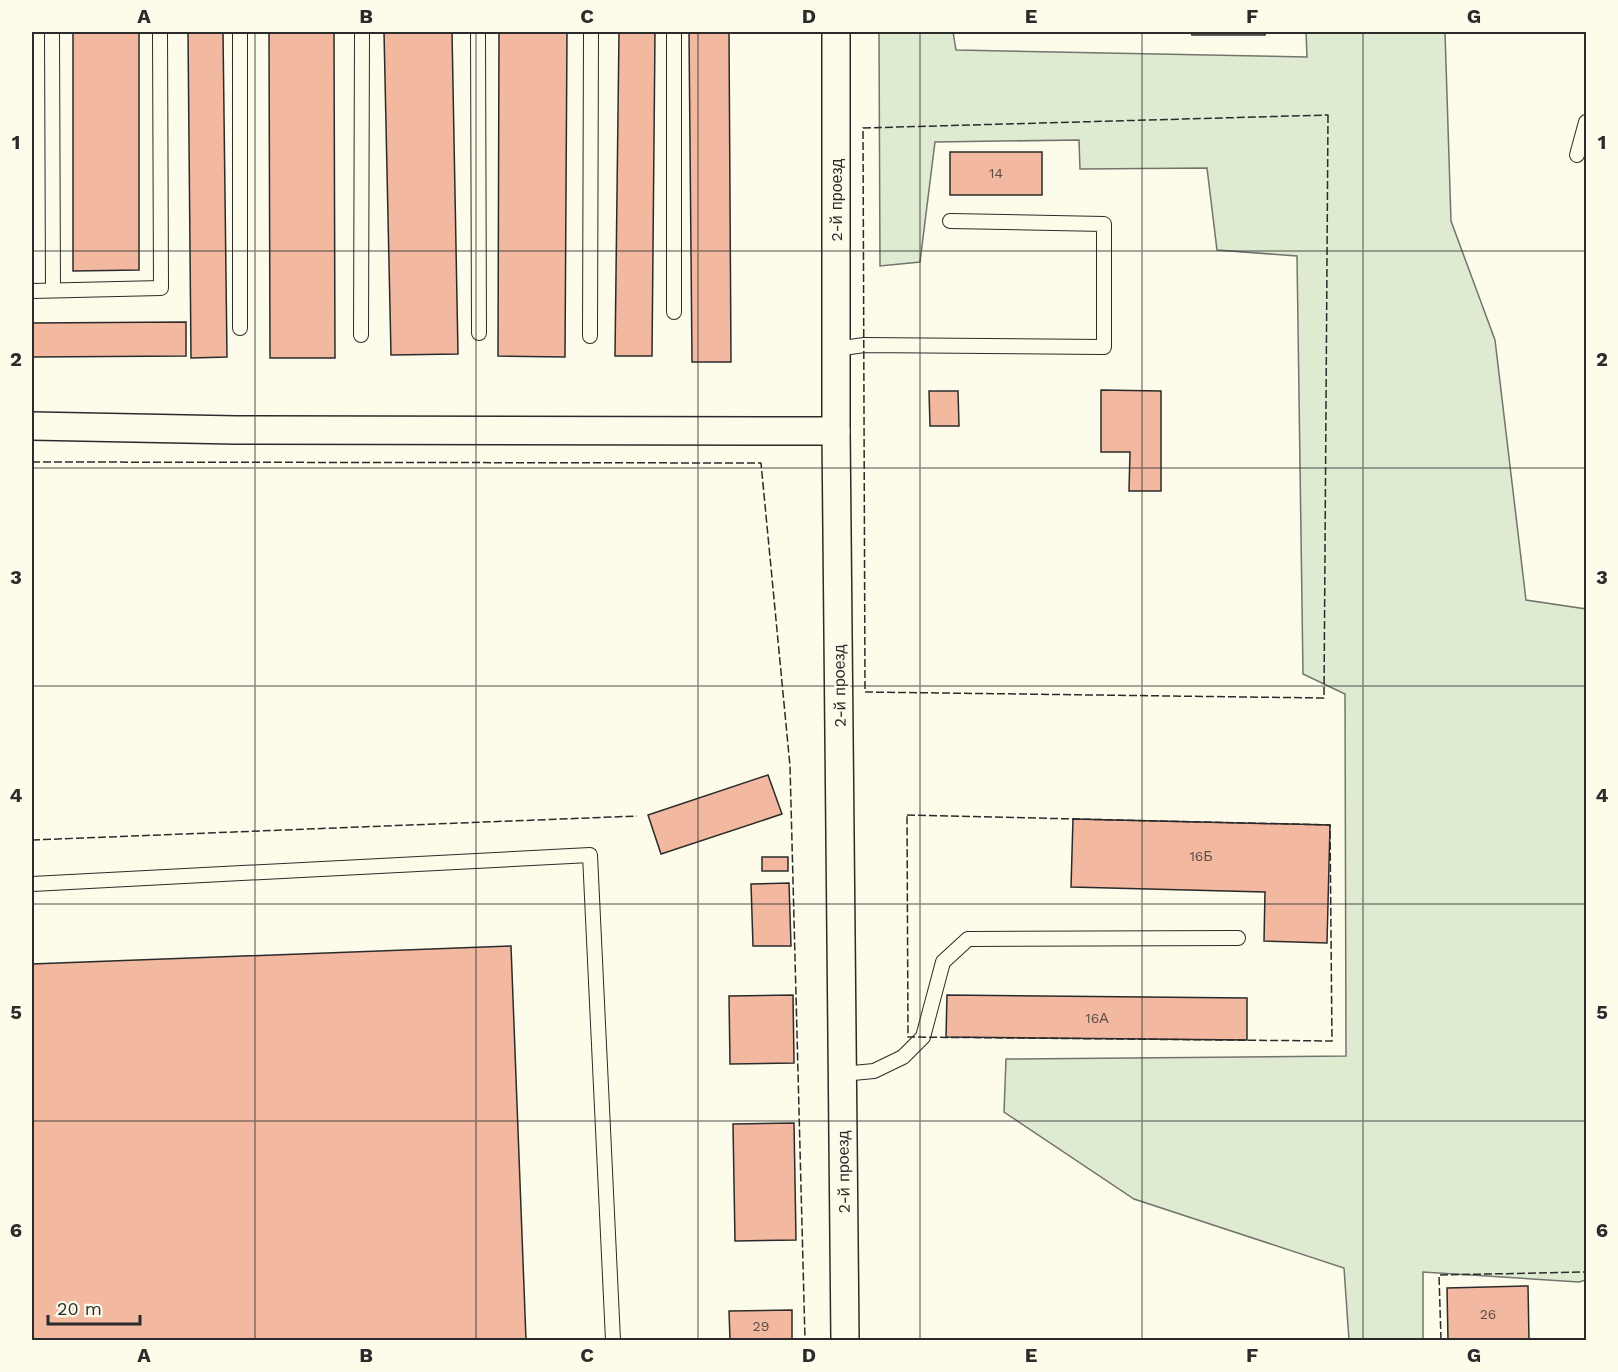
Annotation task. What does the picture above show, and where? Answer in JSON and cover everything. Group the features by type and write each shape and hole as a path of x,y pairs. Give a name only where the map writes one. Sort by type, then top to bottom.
{"street":[{"name":"2-й проезд","path":"836,32 836,431 845,1341"},
{"path":"32,426 236,430 836,431"}],"lane":[{"path":"52,32 53,291"},
{"path":"32,291 161,288 160,32"},
{"path":"240,32 240,328"},
{"path":"361,335 362,32"},
{"path":"478,32 479,333"},
{"path":"590,336 591,32"},
{"path":"674,32 674,312"},
{"path":"1577,155 1587,123"},
{"path":"836,349 864,345 1104,347 1104,224 950,221"},
{"path":"32,884 590,855 613,1341"},
{"path":"842,1074 874,1071 903,1057 923,1037 943,962 968,939 1238,938"}],"green space":[{"path":"879,32 953,32 956,50 1307,57 1306,32 1445,32 1451,221 1495,340 1526,600 1586,609 1586,1280 1579,1282 1423,1272 1423,1340 1349,1340 1344,1268 1134,1199 1004,1112 1006,1059 1346,1056 1345,694 1303,674 1297,256 1217,250 1207,168 1080,169 1079,140 935,142 920,262 880,266"}],"building":[{"path":"73,32 139,32 139,270 73,271"},
{"path":"188,32 223,32 227,357 191,358"},
{"path":"269,32 334,32 335,358 270,358"},
{"path":"384,32 452,32 458,354 391,355"},
{"path":"499,32 567,32 565,357 498,356"},
{"path":"619,32 655,32 652,356 615,356"},
{"path":"689,32 729,32 731,362 692,362"},
{"path":"1191,32 1265,32 1265,35 1192,35"},
{"path":"950,152 1042,152 1042,195 950,195"},
{"path":"186,322 186,356 32,357 32,323"},
{"path":"1101,390 1161,391 1161,491 1129,491 1130,452 1101,452"},
{"path":"929,391 958,391 959,426 930,426"},
{"path":"768,775 782,814 661,854 648,815"},
{"path":"1073,819 1330,825 1327,943 1264,941 1265,892 1071,887"},
{"path":"762,857 788,857 788,871 762,871"},
{"path":"789,883 791,946 753,946 751,884"},
{"path":"511,946 526,1340 32,1340 32,964"},
{"path":"793,995 794,1063 730,1064 729,996"},
{"path":"947,995 1247,998 1247,1040 946,1037"},
{"path":"794,1123 796,1240 735,1241 733,1124"},
{"path":"1528,1286 1529,1340 1448,1340 1447,1288"},
{"path":"792,1310 792,1340 730,1340 729,1311"}],"fence":[{"path":"1328,115 1324,698 865,692 863,128 1328,115"},
{"path":"32,462 761,463 790,766 805,1340"},
{"path":"907,815 1330,825 1332,1041 908,1037 907,815"},
{"path":"32,840 637,816"},
{"path":"1441,1340 1439,1275 1586,1272"}]}
